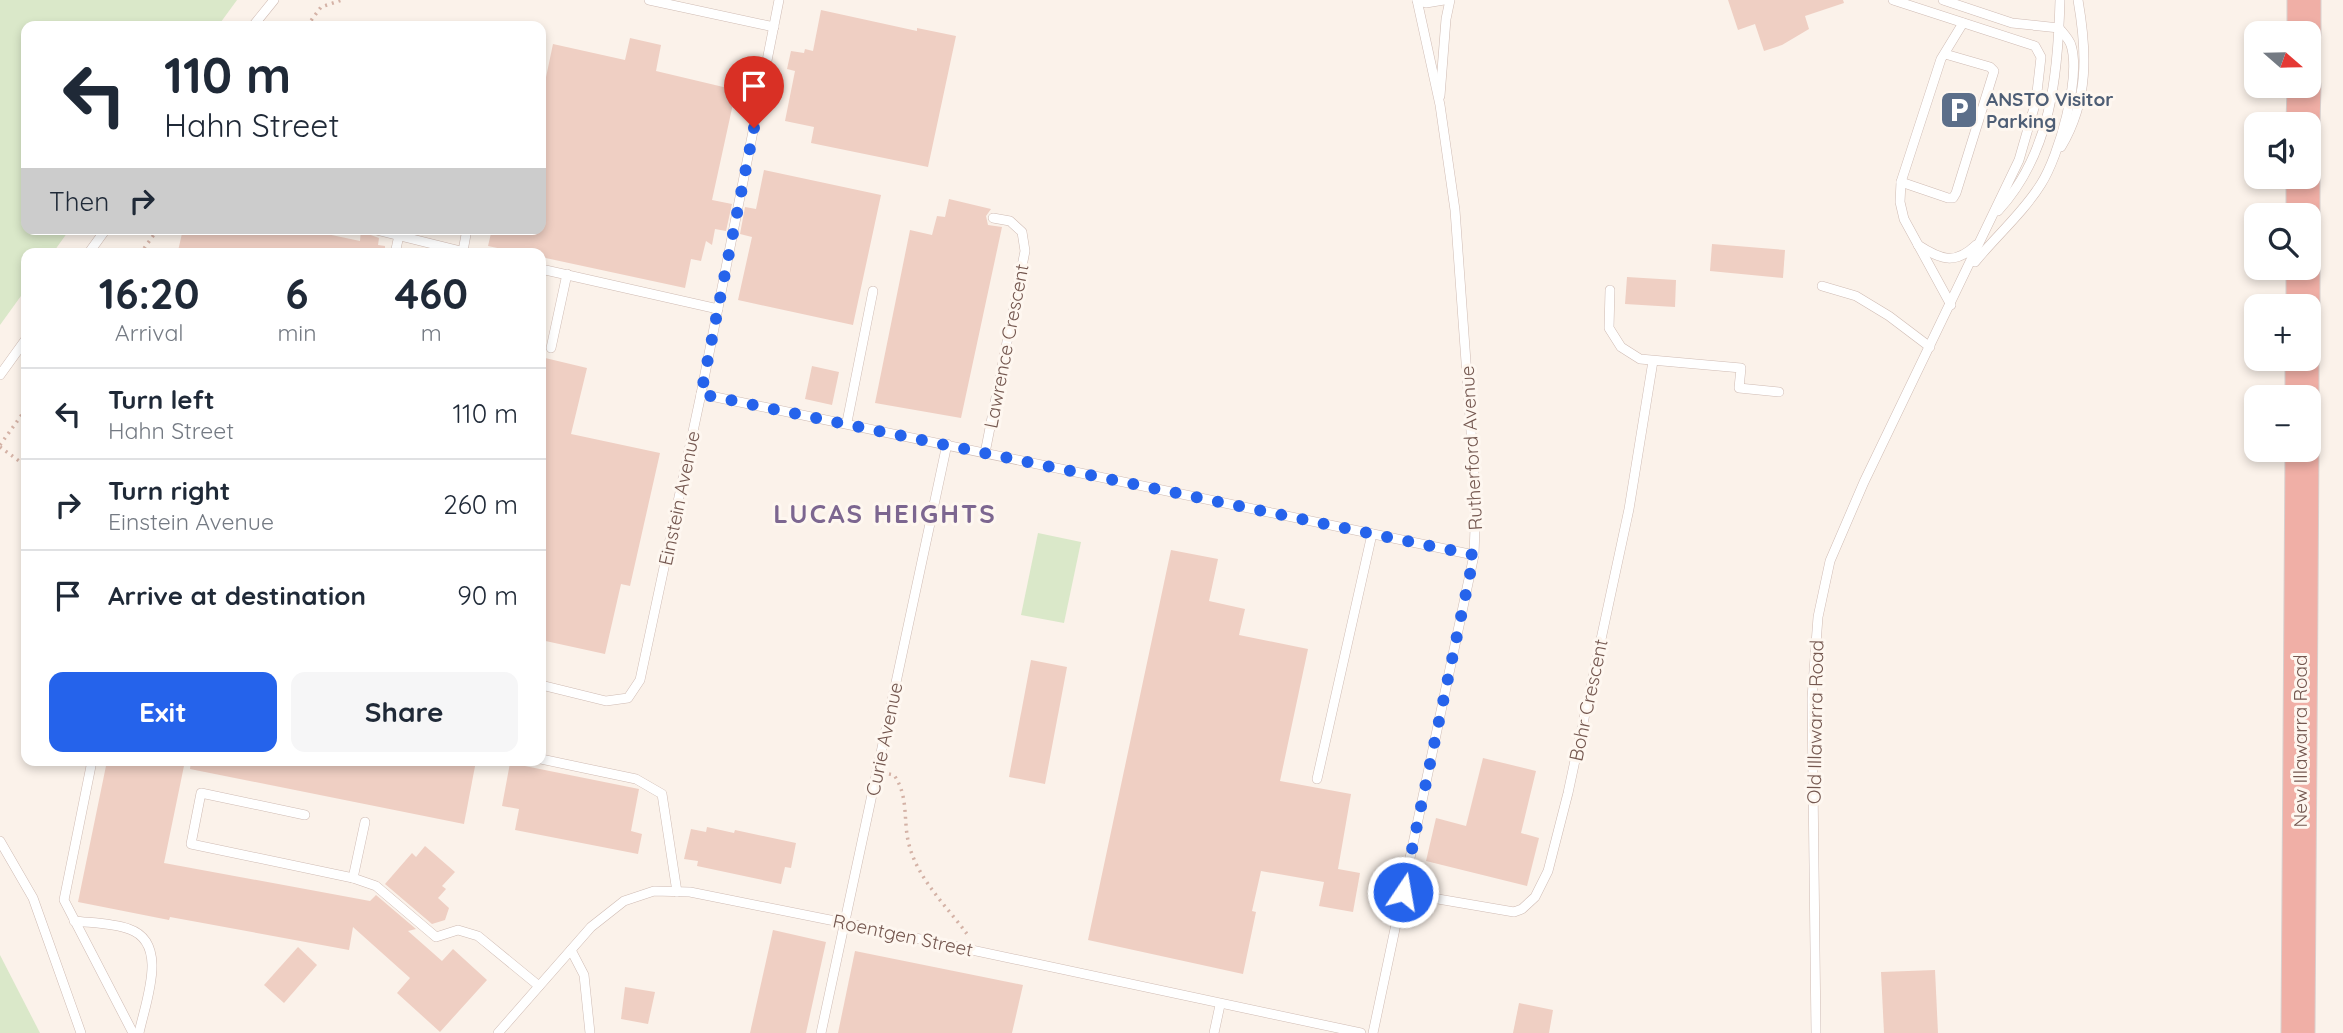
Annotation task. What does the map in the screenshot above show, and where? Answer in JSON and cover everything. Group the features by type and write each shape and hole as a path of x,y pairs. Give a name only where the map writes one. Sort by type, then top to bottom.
{"highway":[{"path":"2304,0 2304,21"},
{"name":"New Illawarra Road","path":"2298,1033 2302,462"}],"lane":[{"path":"257,21 274,0"},
{"path":"649,0 774,27"},
{"name":"Einstein Avenue","path":"546,686 607,701 628,698 640,680 701,394 779,0"},
{"path":"1417,0 1426,3 1444,0"},
{"name":"Rutherford Avenue","path":"1373,1033 1474,555 1476,500 1455,210 1440,105 1417,0"},
{"name":"Rutherford Avenue","path":"1440,105 1446,19 1450,0"},
{"path":"1893,0 2035,46 2041,57 2036,101 2019,160 1965,274"},
{"path":"1942,0 2012,23 2059,28 2071,43 2074,61 2071,97 2054,158"},
{"path":"1992,219 2013,195 2031,164 2052,103 2060,0"},
{"path":"1965,274 2041,184 2071,130 2082,100 2085,61 2078,0"},
{"path":"1951,305 1904,219 1900,202 1901,182 1941,59 1964,23"},
{"path":"1901,182 1948,198 1953,198 1956,193 1994,71 1990,67 1945,54"},
{"name":"Lawrence Crescent","path":"985,453 1025,251 1023,232 1010,221 993,218"},
{"path":"396,248 399,235 451,248"},
{"path":"1917,244 1936,256 1952,259 1966,255 1982,240"},
{"path":"546,270 718,309"},
{"path":"551,348 567,274"},
{"name":"Old Illawarra Road","path":"1815,1033 1812,698 1818,617 1830,561 1864,482 1965,274"},
{"path":"1822,286 1856,296 1889,316 1930,347"},
{"path":"1610,290 1608,328 1620,347 1640,359 1741,368 1739,388 1779,392"},
{"path":"847,422 873,291"},
{"path":"0,375 21,345"},
{"name":"Bohr Crescent","path":"1403,892 1514,912 1529,904 1541,890 1568,793 1629,509 1653,361"},
{"path":"701,394 847,422 1474,555"},
{"name":"Curie Avenue","path":"821,1033 947,444"},
{"path":"1317,779 1372,534"},
{"path":"546,760 636,779 662,794 677,892"},
{"path":"91,766 64,900 133,1033"},
{"path":"305,815 201,793 191,844 353,878 376,886 436,937 458,930 478,936 539,986"},
{"path":"353,878 365,822"},
{"path":"0,841 33,898 81,1033"},
{"name":"Roentgen Street","path":"498,1033 591,927 624,901 654,891 690,892 845,923 1360,1033"},
{"path":"74,921 130,929 147,941 154,961 139,1033"},
{"path":"571,950 584,975 590,1033"},
{"path":"1214,1033 1220,1004"}],"path":[{"path":"310,21 321,6 342,0"},
{"path":"21,416 0,446 21,462"},
{"path":"877,771 894,775 902,788 909,847 918,869 981,952"}],"green space":[{"path":"0,0 237,0 222,21 21,21 21,235 66,235 56,248 21,248 21,296 0,325"},
{"path":"1038,533 1081,542 1064,623 1021,615"},
{"path":"0,955 40,1033 0,1033"}],"building":[{"path":"1728,0 1843,0 1844,3 1805,16 1809,29 1782,45 1764,51 1755,24 1738,30"},
{"path":"821,10 917,31 917,28 956,36 928,167 811,143 814,127 785,121 795,71 787,69 791,51 813,51"},
{"path":"630,38 661,45 656,71 736,90 712,200 732,204 726,231 715,229 712,245 706,241 701,261 691,259 685,288 546,258 546,248 488,246 491,235 546,235 546,77 553,44 625,60"},
{"path":"764,170 881,195 853,325 738,300 752,237 740,234 745,207 756,209"},
{"path":"949,199 991,209 986,216 988,225 1002,227 961,418 875,403 910,230 932,235 937,216 945,217"},
{"path":"182,235 332,235 360,241 360,235 371,235 379,238 378,245 385,246 385,248 179,248"},
{"path":"1712,244 1785,250 1783,278 1710,271"},
{"path":"1627,277 1676,280 1675,307 1625,304"},
{"path":"546,358 587,368 571,434 660,453 630,586 621,584 605,654 546,641"},
{"path":"812,366 839,372 832,405 805,399"},
{"path":"1171,550 1218,559 1209,601 1245,609 1239,635 1308,649 1280,781 1351,794 1338,869 1360,873 1353,912 1319,906 1324,882 1261,871 1252,911 1256,912 1243,974 1088,940"},
{"path":"1031,660 1067,667 1045,784 1009,777"},
{"path":"1483,758 1536,771 1521,833 1539,838 1527,886 1426,861 1436,818 1466,826"},
{"path":"106,766 184,766 164,863 370,901 376,895 416,929 408,931 442,961 453,949 487,980 440,1032 397,993 410,978 353,927 349,950 78,902"},
{"path":"190,766 475,766 464,824 190,769"},
{"path":"509,766 525,766 639,789 631,831 642,834 638,854 515,830 519,809 502,806"},
{"path":"707,827 796,843 791,868 785,867 781,884 697,866 698,861 684,859 691,829 706,832"},
{"path":"425,846 455,872 442,886 446,889 438,898 449,908 445,920 432,924 385,884 412,853 416,857"},
{"path":"773,930 826,942 806,1033 750,1033"},
{"path":"298,947 317,965 284,1003 264,985"},
{"path":"855,951 1023,985 1012,1033 838,1033"},
{"path":"1935,970 1938,1033 1884,1033 1881,972"},
{"path":"625,987 655,992 648,1024 621,1019"},
{"path":"1519,1003 1553,1010 1549,1033 1513,1033"}],"place":[{"name":"ANSTO Visitor Parking","path":"1959,110"}],"district":[{"name":"LUCAS HEIGHTS","path":"885,514"}],"route":[{"path":"754,128 701,394 847,422 1157,490 1474,555 1403,892"}]}
